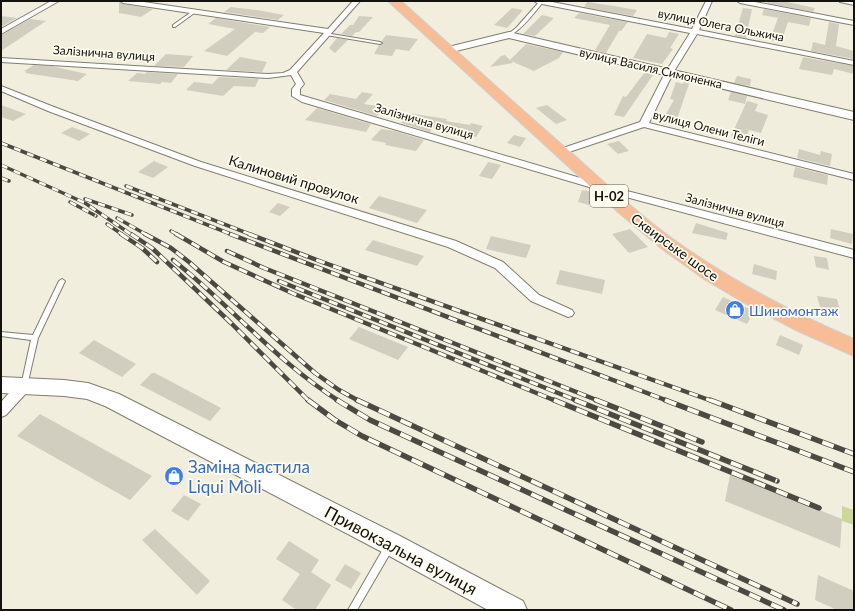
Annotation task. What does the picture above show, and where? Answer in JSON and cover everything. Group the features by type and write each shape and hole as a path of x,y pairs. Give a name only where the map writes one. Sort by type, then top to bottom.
{"main road":[{"name":"Сквирське шосе","path":"394,1 642,226 692,262 759,302 801,324 854,348"}],"street":[{"path":"1,32 56,1"},
{"path":"123,1 327,32"},
{"path":"293,72 327,32 357,1"},
{"name":"вулиця Олега Ольжича","path":"539,1 854,63"},
{"path":"644,124 669,73 695,31 709,1"},
{"path":"740,1 854,23"},
{"path":"842,1 854,3"},
{"name":"вулиця Василя Симоненка","path":"448,50 509,35 854,116"},
{"name":"Залізнична вулиця","path":"1,60 268,76 284,76 293,72 300,84 296,89 296,96 306,100 600,187 854,254"},
{"name":"Калиновий провулок","path":"1,88 65,115 198,164 452,244 499,265 535,298 568,313"},
{"name":"вулиця Олени Теліги","path":"560,152 644,124 854,177"},
{"name":"Привокзальна вулиця","path":"1,385 88,391 112,400 391,544 514,610"},
{"path":"1,411 24,386"}],"lane":[{"path":"509,35 517,29 539,1"},
{"path":"174,26 195,11"},
{"path":"327,32 380,43"},
{"path":"24,386 35,338 62,281"},
{"path":"1,334 35,338"},
{"path":"352,610 391,544"}],"green space":[{"path":"842,506 854,510 854,525 842,521"}],"building":[{"path":"768,1 783,1 815,8 813,12 767,3"},
{"path":"119,2 153,9 141,17 119,13"},
{"path":"587,2 637,10 633,16 584,7"},
{"path":"231,7 284,15 278,20 224,12"},
{"path":"512,8 523,10 507,28 494,25"},
{"path":"743,8 752,9 746,38 735,36"},
{"path":"764,9 811,18 809,26 788,22 781,43 770,40 778,18 762,15"},
{"path":"579,13 628,22 621,31 619,31 606,53 595,50 610,25 574,18"},
{"path":"542,15 554,18 535,36 523,34"},
{"path":"1,16 17,18 1,27"},
{"path":"359,16 373,17 359,32 356,32 352,36 341,34 350,25 353,25"},
{"path":"216,18 270,27 263,33 255,32 227,56 204,51 235,29 208,24"},
{"path":"30,19 46,21 1,51 1,35"},
{"path":"829,22 839,24 836,46 854,51 854,59 811,51 813,42 825,45"},
{"path":"669,32 679,34 670,48 673,49 662,64 633,58 647,34 666,38"},
{"path":"386,35 418,39 409,51 396,49 392,56 374,54 379,45 383,44 382,41"},
{"path":"337,38 348,40 335,53 329,48"},
{"path":"526,44 563,52 559,58 534,71 511,61 513,63 490,67 501,56 505,55 510,60"},
{"path":"166,54 193,56 184,67 154,66"},
{"path":"240,57 267,62 262,72 226,70"},
{"path":"803,57 854,66 854,74 834,69 832,75 799,69"},
{"path":"34,65 51,66 87,74 78,81 25,73 27,72 24,71"},
{"path":"147,72 178,74 171,83 162,82 160,84 128,81 137,73 145,74"},
{"path":"645,72 653,75 624,117 614,115 623,96 626,97"},
{"path":"737,76 751,79 750,86 734,83"},
{"path":"219,77 259,79 255,87 234,86 223,96 186,90 194,82 212,84"},
{"path":"676,82 683,84 684,82 689,84 676,122 663,119 674,100 670,99"},
{"path":"362,92 373,94 364,104 383,107 377,116 324,100 330,94 356,99"},
{"path":"731,92 747,96 745,104 728,100"},
{"path":"747,101 758,104 755,111 768,115 761,133 749,130 745,140 731,136"},
{"path":"1,105 26,114 13,121 1,117"},
{"path":"547,105 567,120 556,124 536,108"},
{"path":"317,108 371,124 366,132 305,120"},
{"path":"408,113 447,119 446,121 470,125 471,123 483,126 476,137 433,128 430,132 401,123"},
{"path":"72,127 90,134 79,141 61,133"},
{"path":"381,129 395,131 424,140 416,151 385,145 386,143 371,140"},
{"path":"514,135 526,138 520,147 507,143"},
{"path":"619,141 629,151 618,154 607,144"},
{"path":"799,149 820,155 821,151 832,154 830,166 797,158"},
{"path":"154,161 168,167 153,178 138,172"},
{"path":"488,162 501,165 492,179 479,176"},
{"path":"795,167 828,175 827,185 793,177"},
{"path":"582,190 593,192 589,205 578,202"},
{"path":"379,196 427,210 417,223 369,208"},
{"path":"278,203 290,207 280,216 269,212"},
{"path":"696,223 728,233 726,240 692,233"},
{"path":"630,229 648,247 629,253 612,234"},
{"path":"831,229 853,234 852,244 830,238"},
{"path":"491,236 531,245 526,258 486,249"},
{"path":"373,240 424,256 417,266 365,250"},
{"path":"814,256 827,258 829,270 816,267"},
{"path":"754,264 777,271 776,280 752,274"},
{"path":"560,270 605,280 602,294 556,284"},
{"path":"817,296 837,299 840,310 820,307"},
{"name":"Шиномонтаж","path":"723,297 754,311 747,324 715,310"},
{"path":"359,327 408,347 398,360 349,339"},
{"path":"780,335 803,345 799,355 776,345"},
{"path":"94,340 136,364 122,377 79,353"},
{"path":"152,373 155,373 221,408 210,421 140,385"},
{"path":"40,414 152,476 130,500 17,436"},
{"name":"Заміна мастила Liqui Moli","path":"172,469 184,473 177,483 165,479"},
{"path":"730,475 842,519 840,548 725,501"},
{"path":"184,495 201,504 188,521 171,511"},
{"path":"155,529 210,581 197,595 142,540"},
{"path":"289,541 319,560 311,572 331,585 315,610 297,610 282,600 300,574 276,559"},
{"path":"345,564 361,573 351,589 335,580"},
{"path":"818,575 854,591 854,610 837,610 815,600"}],"railway":[{"path":"1,143 233,235"},
{"path":"1,165 85,203 132,235"},
{"path":"1,178 9,181"},
{"path":"126,186 252,235"},
{"path":"85,199 132,215"},
{"path":"70,202 96,216"},
{"path":"117,218 147,235"},
{"path":"107,224 123,235"},
{"path":"171,231 178,235"},
{"path":"121,234 142,248 157,262"},
{"path":"131,234 152,248 231,323 308,400"},
{"path":"145,234 171,248 189,262 315,373 339,390 358,401"},
{"path":"176,234 224,262 292,293 556,401"},
{"path":"230,234 668,401"},
{"path":"249,234 322,262 712,401"},
{"path":"227,251 264,268 599,401"},
{"path":"173,260 194,277 295,369 316,386 339,401"},
{"path":"279,281 578,401"},
{"path":"308,400 335,420 362,436 731,610"},
{"path":"337,400 370,420 784,610"},
{"path":"554,400 819,508"},
{"path":"575,400 777,481"},
{"path":"596,400 702,442"},
{"path":"665,400 854,472"},
{"path":"710,400 854,454"},
{"path":"358,401 797,604"}],"place":[{"name":"Шиномонтаж","path":"735,310"},
{"name":"Заміна мастила Liqui Moli","path":"174,476"}]}
